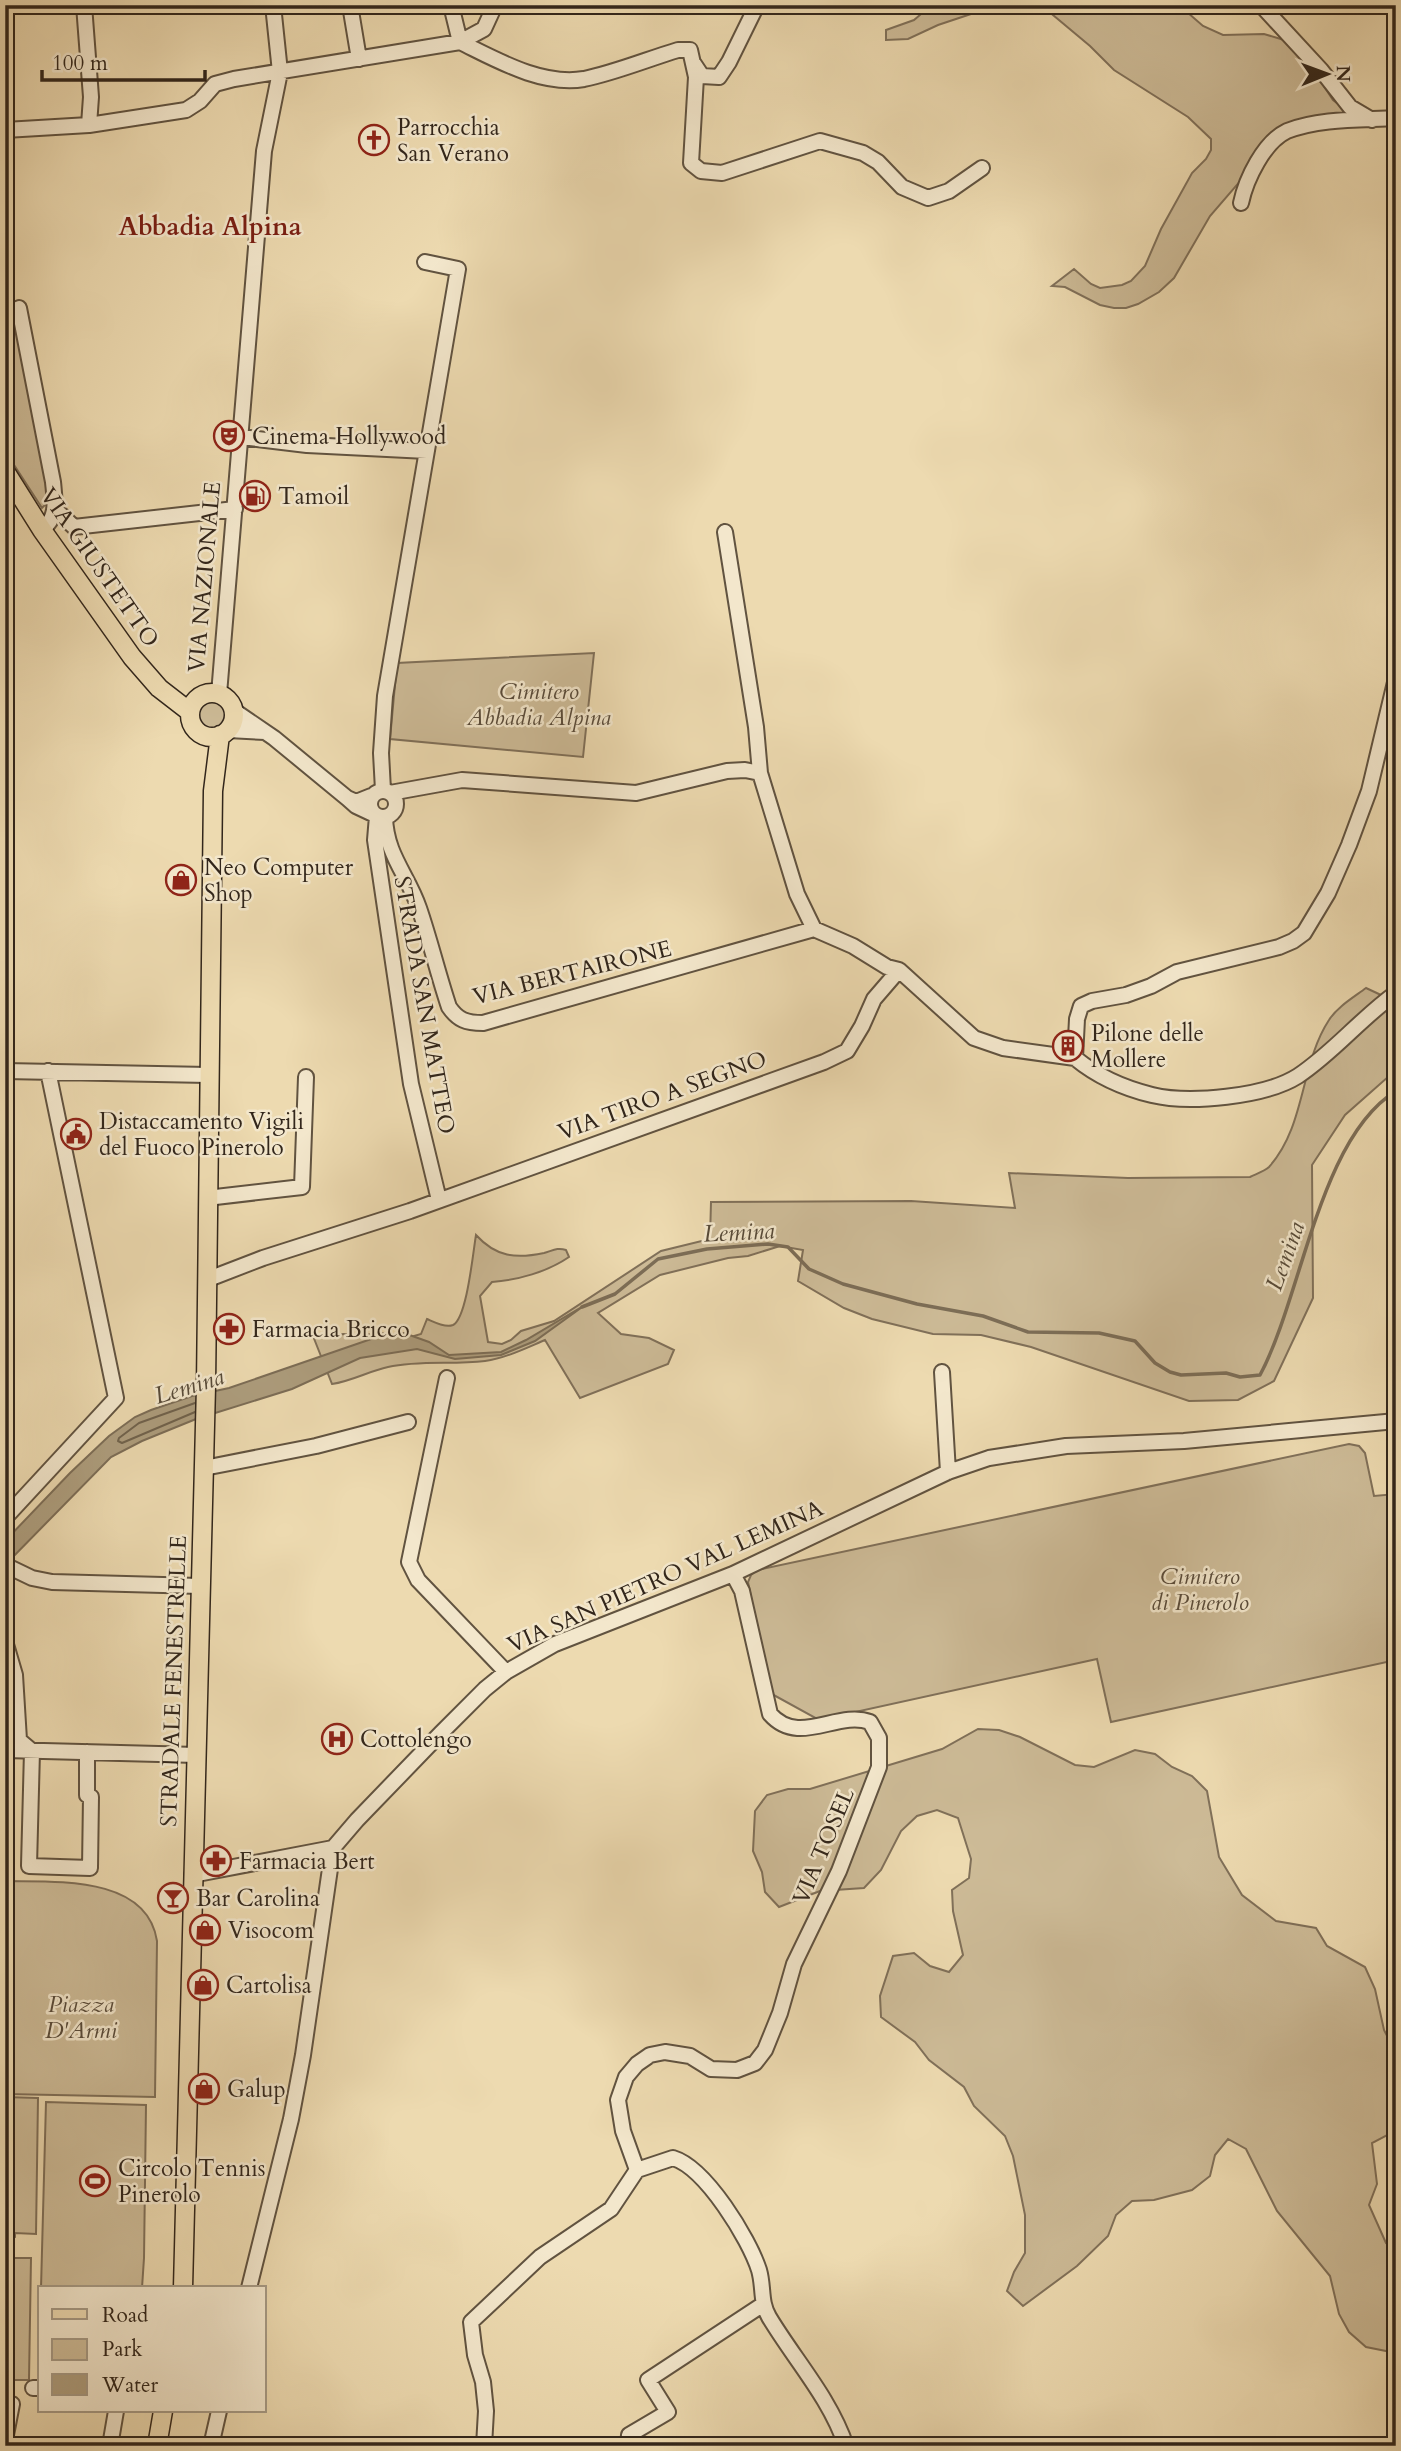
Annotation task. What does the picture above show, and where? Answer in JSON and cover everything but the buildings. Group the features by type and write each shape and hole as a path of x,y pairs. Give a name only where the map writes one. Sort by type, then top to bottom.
{"main road":[{"name":"VIA GIUSTETTO","path":"5,471 42,530 132,657 159,688 193,706"},
{"name":"VIA NAZIONALE","path":"193,706 209,693 219,694 233,709"},
{"path":"193,706 192,725 202,734 215,768"},
{"path":"202,734 214,737 224,732 232,724 233,709"},
{"path":"208,1075 215,768 224,732"},
{"name":"STRADALE FENESTRELLE","path":"183,2286 204,1468 208,1075"},
{"path":"157,2446 163,2412"}],"street":[{"path":"84,5 90,97 89,125"},
{"name":"VIA NAZIONALE","path":"219,694 264,151 279,72 273,5"},
{"path":"350,5 359,59"},
{"path":"451,5 460,42 500,62 544,78 582,79 678,50 690,50 696,77 691,163 701,171 722,173 820,141 863,153 878,162 902,187 928,198 949,191 982,168"},
{"path":"5,130 89,125 186,110 200,101 215,84 460,42 484,30 495,5"},
{"path":"694,63 702,76 719,77 757,5"},
{"path":"1261,5 1321,70 1350,107 1372,120"},
{"path":"1241,203 1245,183 1264,152 1284,132 1306,125 1396,118"},
{"path":"378,816 369,805 382,793 381,753 385,696 458,269 425,262"},
{"path":"19,308 56,510 50,523 42,530"},
{"path":"241,437 307,445 427,451"},
{"path":"1396,441 1396,474"},
{"path":"56,510 74,527 234,509"},
{"path":"725,532 756,727 760,773 797,894 814,929 853,946 887,967 899,970 974,1038 1003,1048 1075,1058 1106,1079 1155,1096 1238,1096 1269,1089 1297,1077 1396,993"},
{"path":"1075,1058 1077,1019 1081,1006 1092,1001 1126,995 1177,972 1279,947 1304,933 1328,892 1369,791 1396,678"},
{"path":"233,709 356,806 378,816 392,814 396,806 395,797 382,793"},
{"path":"224,732 265,732"},
{"path":"347,798 356,802 382,793 462,780 636,793 727,771 760,773"},
{"name":"VIA BERTAIRONE","path":"378,816 395,860 418,905 449,1007 465,1022 482,1023 814,929"},
{"name":"STRADA SAN MATTEO","path":"378,816 375,839 411,1084 439,1200"},
{"name":"VIA TIRO A SEGNO","path":"206,1280 262,1258 439,1200 824,1062 847,1051 874,999 899,970"},
{"path":"5,1071 208,1075"},
{"path":"5,1518 116,1398 48,1071"},
{"path":"206,1198 302,1187 306,1077"},
{"path":"942,1372 948,1472"},
{"path":"447,1378 409,1562 418,1580 506,1672"},
{"path":"204,1468 316,1446 408,1422"},
{"name":"VIA SAN PIETRO VAL LEMINA","path":"249,2286 298,2080 333,1849 356,1820 422,1752 485,1689 506,1672 555,1644 733,1574 948,1472 1005,1455 1066,1446 1196,1440 1396,1422"},
{"path":"8,1567 52,1582 200,1586"},
{"name":"VIA TOSEL","path":"637,2170 623,2131 618,2100 626,2077 637,2064 650,2055 665,2052 690,2056 711,2069 737,2070 755,2063 765,2050 780,2013 794,1964 839,1871 879,1767 879,1738 870,1722 857,1719 806,1729 790,1727 776,1721 770,1714 742,1591 733,1574"},
{"path":"5,1641 15,1675 19,1740 32,1751"},
{"path":"5,1750 197,1755"},
{"path":"32,1751 29,1867 90,1868 91,1797 87,1795 87,1752"},
{"path":"192,1875 333,1849"},
{"path":"484,2446 486,2411 483,2382 475,2355 471,2322 540,2257 611,2209 637,2170 673,2158 687,2164 717,2194 753,2253 761,2276 762,2305 834,2417 846,2446"},
{"path":"628,2446 629,2435 668,2412 648,2380 762,2305"},
{"path":"5,2440 12,2404"},
{"path":"110,2446 116,2412"},
{"path":"211,2446 219,2412"}],"green space":[{"path":"943,5 998,5 938,25 908,39 886,40 886,30"},
{"path":"1041,5 1161,5 1166,12 1187,12 1203,26 1223,35 1264,34 1284,40 1314,71 1333,100 1353,115 1286,128 1210,216 1174,278 1159,292 1138,304 1126,308 1100,305 1065,287 1052,286 1074,269 1100,288 1131,281 1145,266 1161,229 1192,173 1206,159 1211,150 1211,139 1188,117 1114,70"},
{"path":"15,318 51,499 42,508 5,451 5,319"},
{"name":"Cimitero Abbadia Alpina","path":"594,653 583,757 390,739 397,663"},
{"path":"212,700 218,701 226,709 226,721 218,729 212,730 206,729 198,721 197,715 198,709 206,701"},
{"path":"1366,988 1396,1002 1396,1053 1388,1077 1345,1115 1312,1165 1313,1298 1274,1381 1238,1400 1189,1401 1031,1347 981,1335 933,1334 872,1319 844,1308 798,1281 803,1250 780,1246 748,1256 728,1258 660,1275 598,1313 621,1334 649,1338 674,1350 668,1364 580,1398 545,1340 493,1360 400,1365 332,1384 313,1336 344,1334 360,1337 378,1332 404,1339 421,1334 427,1319 443,1325 453,1325 458,1320 466,1298 476,1235 491,1248 515,1256 560,1249 566,1250 569,1257 532,1274 492,1282 480,1296 488,1342 502,1344 521,1331 554,1321 661,1251 710,1239 711,1202 911,1201 1015,1208 1009,1173 1128,1178 1250,1177 1269,1167 1281,1151 1297,1114 1320,1037 1332,1015"},
{"name":"Cimitero di Pinerolo","path":"1349,1444 1359,1446 1365,1453 1374,1496 1396,1494 1396,1660 1111,1722 1097,1659 819,1720 770,1693 748,1582 757,1570"},
{"path":"978,1729 999,1730 1020,1737 1075,1765 1094,1767 1135,1750 1155,1754 1172,1767 1192,1776 1207,1791 1219,1857 1242,1895 1276,1921 1316,1928 1327,1946 1365,1967 1375,1989 1384,2030 1396,2053 1396,2135 1391,2133 1372,2143 1377,2184 1369,2205 1386,2243 1396,2250 1396,2353 1366,2347 1349,2332 1339,2314 1330,2276 1277,2211 1246,2149 1228,2139 1215,2155 1210,2176 1192,2190 1154,2200 1132,2201 1116,2215 1108,2236 1077,2266 1023,2306 1007,2291 1025,2253 1025,2215 1013,2156 1005,2136 974,2106 964,2087 929,2060 915,2042 881,2017 880,1996 893,1956 914,1953 930,1966 949,1972 963,1955 953,1911 952,1890 969,1878 971,1859 958,1818 937,1810 917,1816 901,1831 881,1870 864,1888 820,1891 779,1907 765,1892 762,1872 753,1851 755,1811 767,1795 788,1789 810,1789 942,1749"},
{"name":"Piazza D'Armi","path":"5,1881 72,1883 96,1887 118,1893 136,1904 150,1920 157,1941 155,2097 5,2094"},
{"path":"5,2097 38,2098 36,2234 15,2233 15,2237 6,2239"},
{"name":"Circolo Tennis Pinerolo","path":"46,2102 146,2105 142,2286 41,2286"},
{"path":"5,2258 31,2258 29,2380 5,2380"}],"water":[{"path":"585,1305 535,1341 501,1355 455,1359 417,1349 360,1358 292,1389 196,1419 142,1441 111,1457 5,1565 5,1541 70,1473 109,1436 135,1417 377,1337 404,1333 429,1342 449,1355 501,1352"}],"waterway":[{"name":"Lemina","path":"582,1307 615,1294 658,1259 707,1249 768,1244 788,1247 809,1269 843,1284 917,1304 983,1316 1028,1332 1099,1333 1135,1341 1155,1363 1181,1375 1260,1375 1275,1342 1330,1181 1348,1144 1370,1113 1396,1091"}],"place":[{"name":"Parrocchia San Verano","path":"374,140"},
{"name":"Cinema Hollywood","path":"229,436"},
{"name":"Tamoil","path":"255,496"},
{"name":"Neo Computer Shop","path":"181,880"},
{"name":"Pilone delle Mollere","path":"1068,1046"},
{"name":"Distaccamento Vigili del Fuoco Pinerolo","path":"76,1134"},
{"name":"Farmacia Bricco","path":"229,1329"},
{"name":"Cottolengo","path":"337,1739"},
{"name":"Farmacia Bert","path":"216,1861"},
{"name":"Bar Carolina","path":"173,1898"},
{"name":"Visocom","path":"205,1930"},
{"name":"Cartolisa","path":"203,1985"},
{"name":"Galup","path":"204,2089"},
{"name":"Circolo Tennis Pinerolo","path":"95,2181"}],"district":[{"name":"Abbadia Alpina","path":"210,226"}]}
